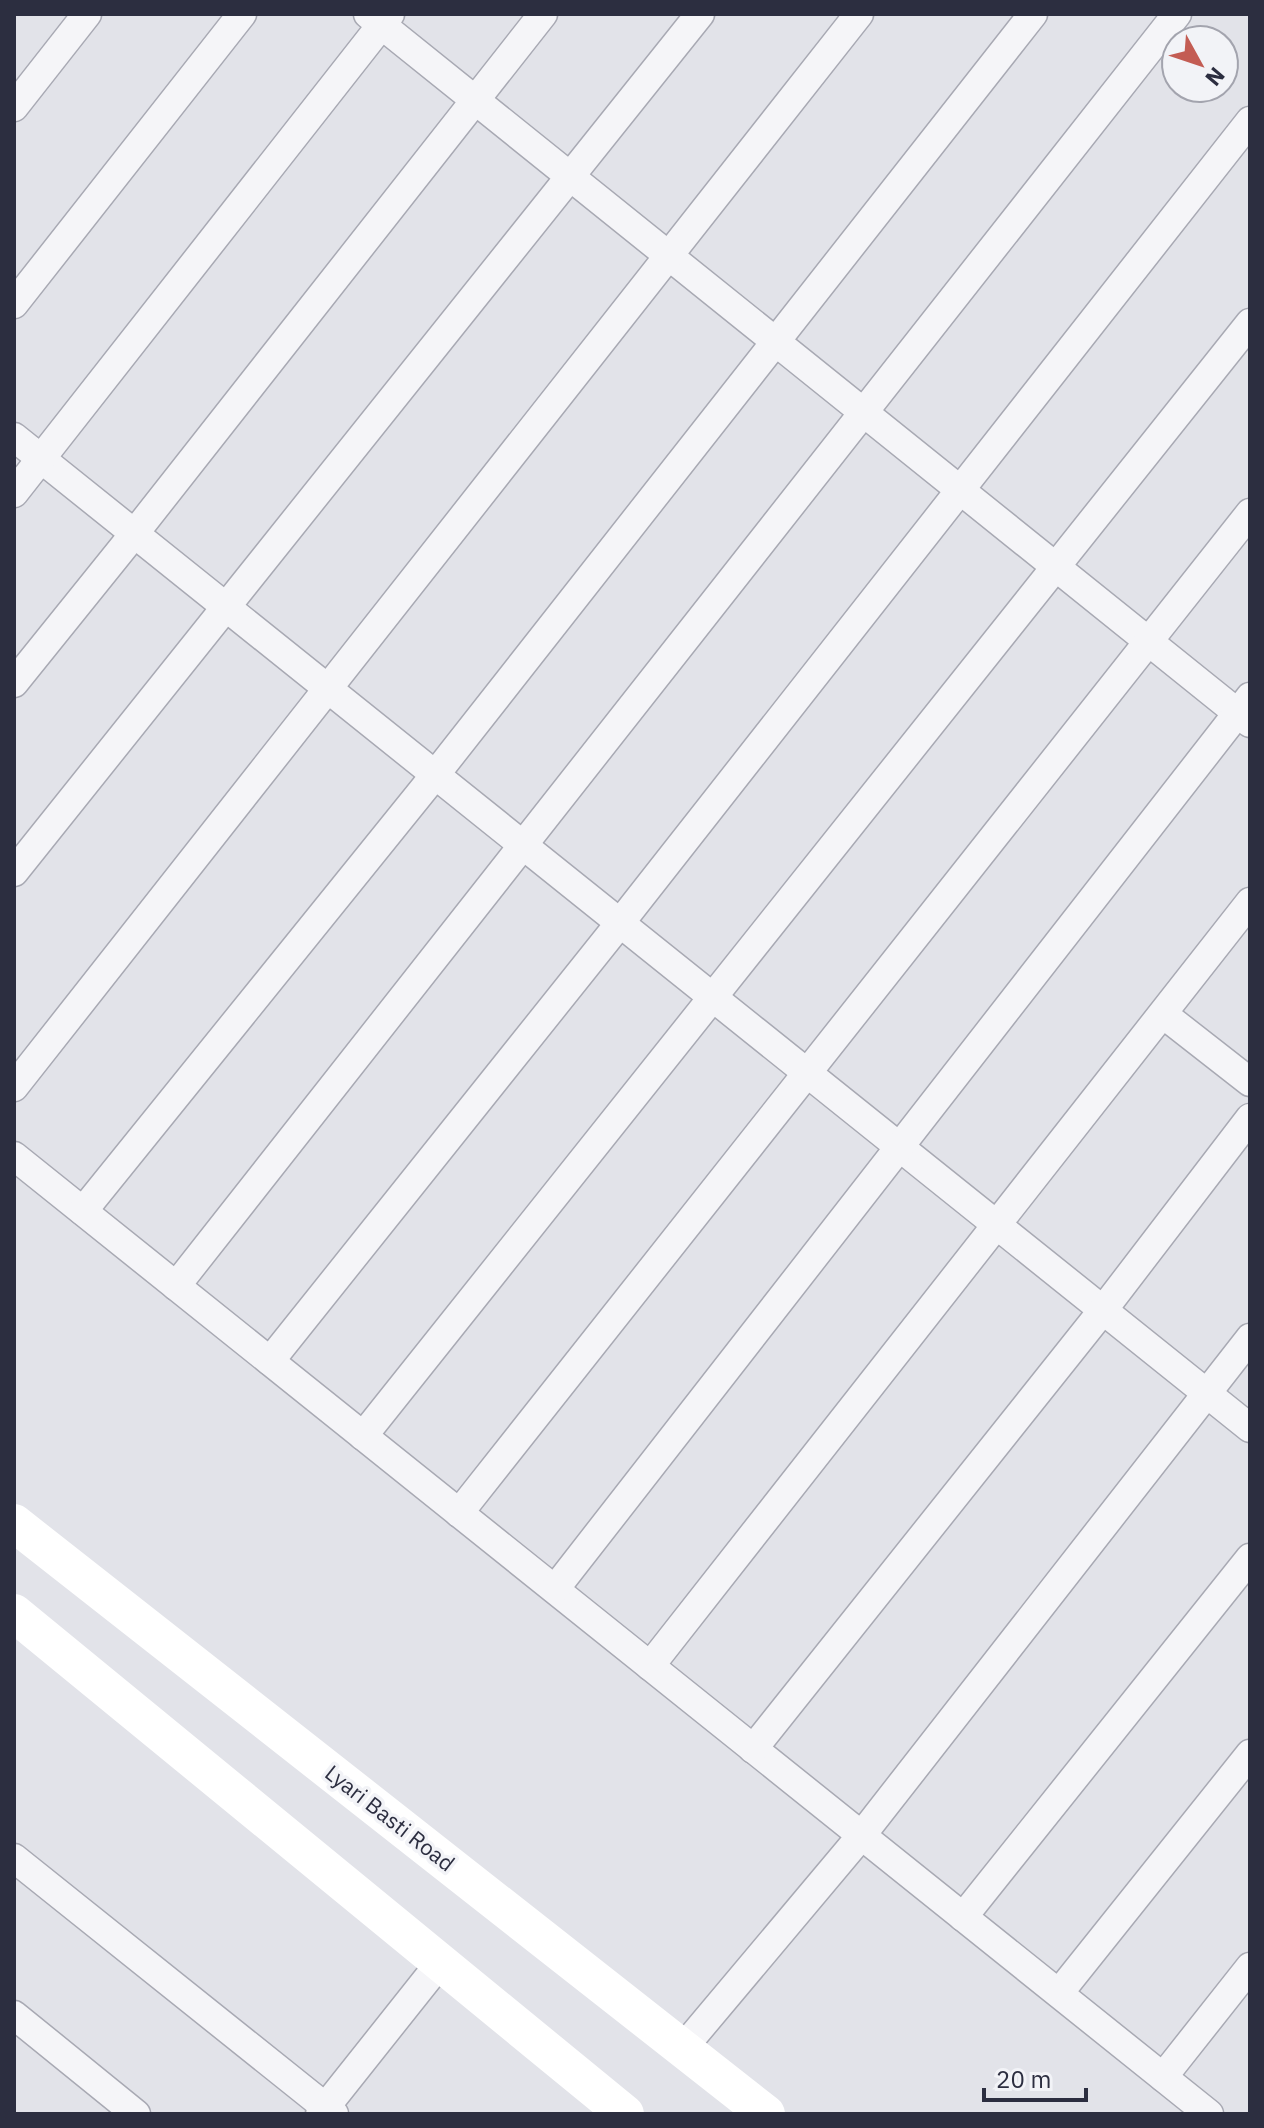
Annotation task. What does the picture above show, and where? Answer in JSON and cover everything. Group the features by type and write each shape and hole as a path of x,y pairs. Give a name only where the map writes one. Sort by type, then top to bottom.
{"main road":[{"name":"Lyari Basti Road","path":"14,1523 766,2114"},
{"path":"16,1619 625,2114"}],"street":[{"path":"14,107 87,14"},
{"path":"14,304 242,14"},
{"path":"14,683 543,14"},
{"path":"14,872 700,14"},
{"path":"14,1087 859,14"},
{"path":"83,1211 435,775 1033,14"},
{"path":"176,1286 1177,14"},
{"path":"14,493 380,18 476,100 1056,567 1149,641 1246,711 899,1146 555,1589"},
{"path":"270,1361 620,923 1250,121"},
{"path":"363,1436 1250,323"},
{"path":"14,437 1250,1428"},
{"path":"459,1513 1250,513"},
{"path":"650,1666 1250,902"},
{"path":"1163,1014 1250,1082"},
{"path":"753,1749 1103,1310 1250,1118"},
{"path":"14,1156 1209,2114"},
{"path":"683,2048 861,1836 1250,1338"},
{"path":"963,1917 1250,1558"},
{"path":"1059,1993 1250,1754"},
{"path":"14,1858 327,2112 440,1963"},
{"path":"1163,2077 1250,1967"},
{"path":"14,2015 136,2114"}]}
